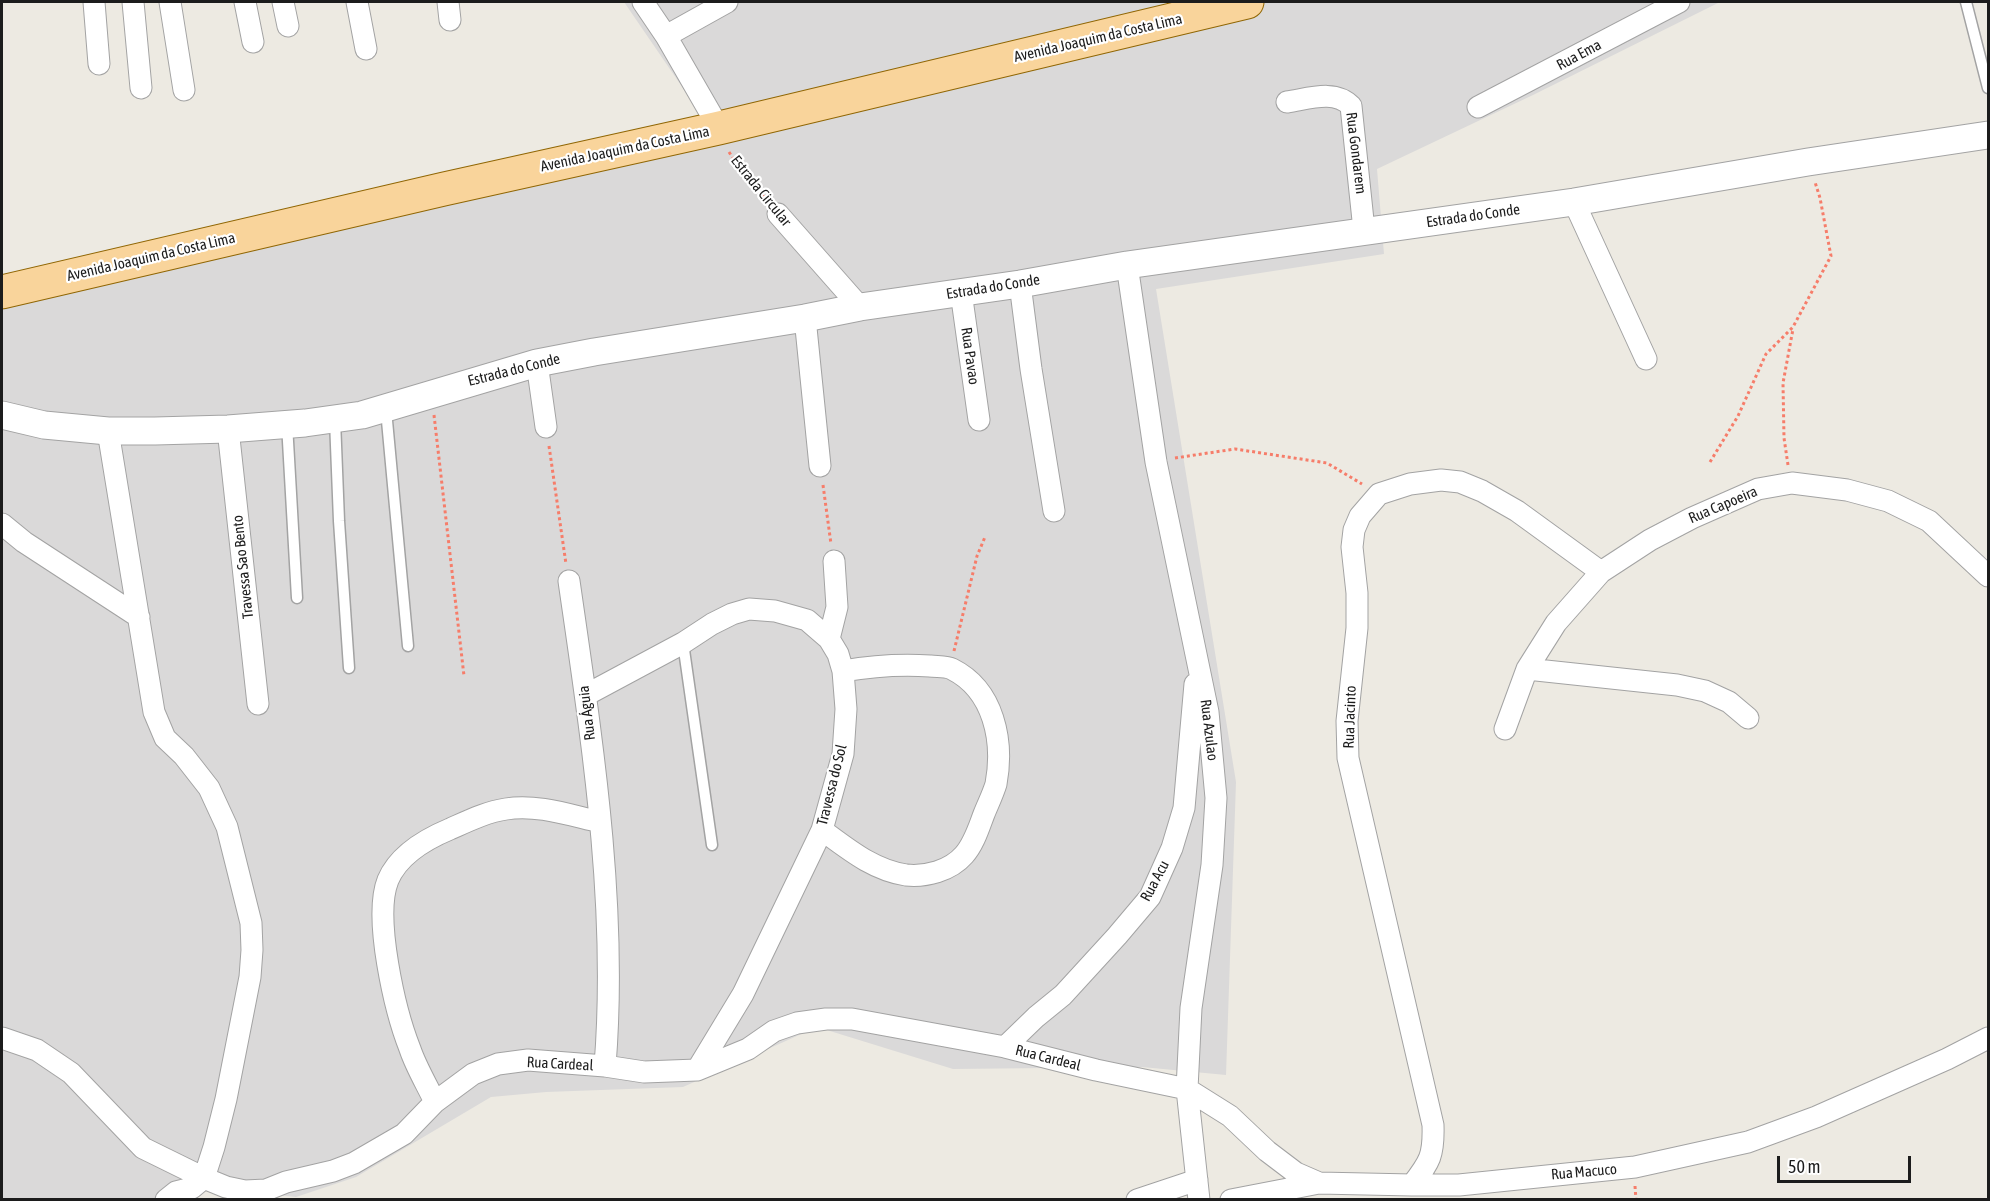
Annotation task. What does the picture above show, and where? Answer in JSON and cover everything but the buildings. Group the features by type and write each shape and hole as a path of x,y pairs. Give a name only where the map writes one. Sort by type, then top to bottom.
{"main road":[{"name":"Avenida Joaquim da Costa Lima","path":"2,292 444,189 719,128 1246,2"}],"street":[{"path":"94,2 99,64"},
{"path":"133,2 141,88"},
{"path":"170,2 184,90"},
{"path":"245,2 253,42"},
{"path":"283,2 288,26"},
{"path":"357,2 366,49"},
{"path":"643,2 666,36 719,128"},
{"path":"666,36 727,2"},
{"name":"Rua Ema","path":"1478,107 1679,2"},
{"name":"Rua Gondarem","path":"1287,102 1333,96 1345,99 1351,106 1364,230"},
{"name":"Estrada do Conde","path":"2,416 44,425 108,431 228,429 335,419 386,409 432,393 537,363 594,351 1127,265 1574,202 1808,162 1989,135"},
{"path":"1574,202 1646,358"},
{"name":"Estrada Circular","path":"778,214 860,307"},
{"name":"Rua Azulao","path":"1127,265 1156,462 1208,712 1216,798 1212,865 1191,1008 1187,1089 1198,1190"},
{"path":"1020,284 1054,511"},
{"name":"Rua Pavao","path":"961,292 979,420"},
{"path":"805,318 820,466"},
{"path":"537,363 546,427"},
{"name":"Travessa Sao Bento","path":"228,429 258,704"},
{"path":"108,431 154,712 165,738 197,772 209,788 219,808 227,827 251,923 250,977 214,1147 204,1178 192,1188 176,1192 166,1200"},
{"path":"1379,494 1410,484 1441,480 1460,482 1482,491 1517,511 1601,572"},
{"name":"Rua Capoeira","path":"1505,729 1527,669 1556,623 1601,572 1650,540 1692,518 1758,489 1792,483 1847,490 1888,501 1929,521 1989,576"},
{"name":"Rua Jacinto","path":"1379,494 1360,516 1354,530 1352,547 1357,593 1357,628 1347,721 1348,758 1433,1125 1434,1144 1428,1165 1412,1185"},
{"path":"2,524 24,542 139,617"},
{"path":"830,639 837,607 834,561"},
{"name":"Rua Águia","path":"569,581 586,695 600,822 610,966 605,1066"},
{"name":"Travessa do Sol","path":"586,695 683,643 722,619 749,609 776,611 807,620 830,639 838,654 843,671 846,709 843,754 822,830 743,994 697,1070"},
{"name":"Rua Acu","path":"1005,1047 1063,995 1150,897 1172,848 1184,808 1197,663"},
{"path":"822,830 857,856 887,870 907,875 929,874 950,867 965,855 976,833 995,786 999,756 995,723 983,695 970,680 950,668 876,665 843,671"},
{"path":"1527,669 1677,685 1705,691 1729,702 1748,718"},
{"path":"435,1102 410,1051 396,1008 385,945 384,906 388,880 401,860 417,846 478,817 505,809 527,807 600,822"},
{"name":"Rua Cardeal","path":"2,1038 37,1050 71,1073 143,1149 204,1178 226,1187 245,1191 266,1190 354,1163 404,1134 435,1102 472,1074 498,1064 528,1060 605,1066 644,1072 697,1070 748,1049 774,1031 797,1023 826,1019 852,1019 1005,1047 1096,1070 1187,1089"},
{"name":"Rua Macuco","path":"1187,1089 1230,1116 1267,1151 1296,1173 1319,1183 1459,1185 1635,1167 1748,1142 1816,1117 1989,1038"},
{"path":"1231,1200 1319,1183"},
{"path":"1137,1200 1198,1190"}],"lane":[{"path":"1966,2 1989,88"},
{"path":"386,409 408,645"},
{"path":"335,419 349,669"},
{"path":"287,424 297,598"},
{"path":"683,643 712,845"}],"path":[{"name":"Estrada Circular","path":"719,128 740,169 778,214"},
{"path":"1710,462 1738,416 1766,354 1793,327 1831,256 1820,198 1808,162"},
{"path":"1792,483 1784,438 1783,383 1793,327"},
{"path":"432,393 464,676"},
{"path":"546,427 569,581"},
{"path":"1156,462 1235,448 1326,463 1379,494"},
{"path":"820,466 834,561"},
{"path":"950,668 977,556 985,537"}],"shaded area":[{"path":"624,2 1720,2 1377,169 1384,254 1156,289 1236,782 1226,1075 1142,1067 953,1069 817,1027 683,1087 546,1092 491,1097 356,1177 296,1197 268,1194 248,1199 205,1191 191,1200 2,1199 2,290 713,132"}]}
